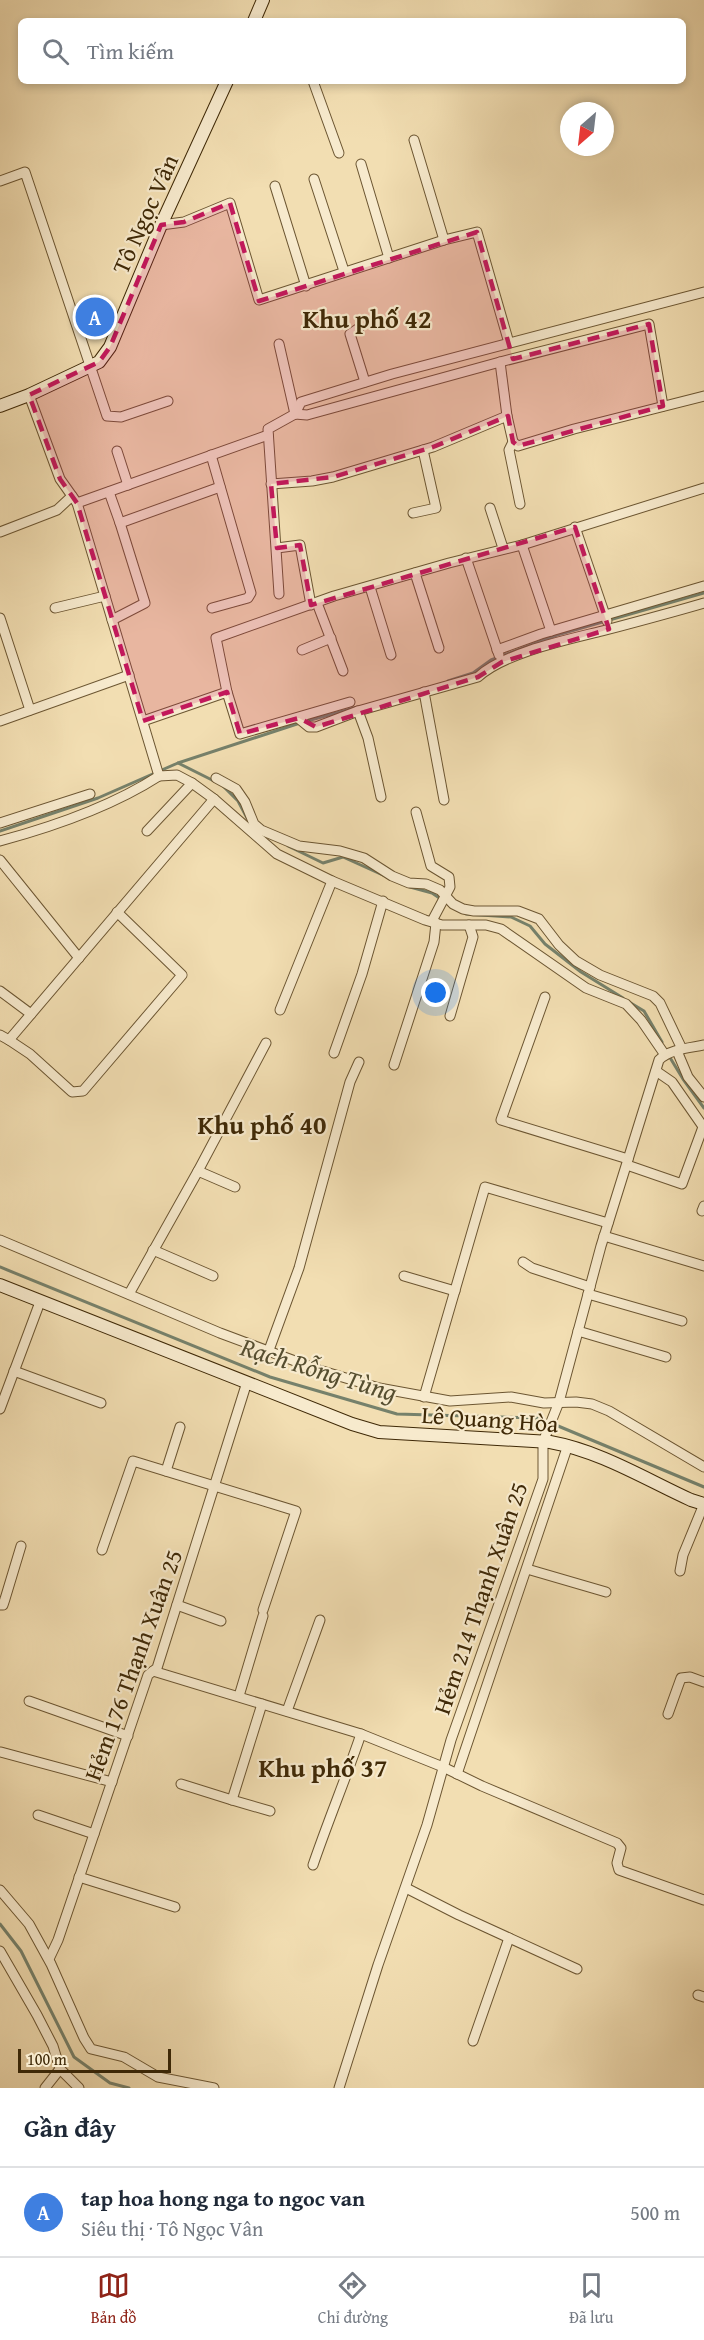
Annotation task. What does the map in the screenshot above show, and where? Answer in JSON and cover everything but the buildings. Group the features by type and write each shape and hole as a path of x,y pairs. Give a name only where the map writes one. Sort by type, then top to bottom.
{"street":[{"path":"255,18 263,0"},
{"name":"Tô Ngọc Vân","path":"0,406 99,362 110,347 161,225 226,84"},
{"path":"315,84 339,153"},
{"path":"414,140 444,240"},
{"path":"362,164 389,258"},
{"path":"0,181 25,172 107,416 121,417 168,401"},
{"path":"314,179 344,271"},
{"path":"275,186 306,286"},
{"path":"161,225 184,222 230,203 259,300 306,286 344,271 477,232 509,343"},
{"path":"279,594 268,429 295,414 301,402 365,382 704,292"},
{"path":"295,414 307,416 500,362 649,324 663,406"},
{"path":"359,328 350,334 365,382"},
{"path":"279,345 295,414"},
{"path":"500,362 507,416 513,442 518,446 704,396"},
{"path":"29,395 60,479 75,500 159,775"},
{"path":"271,484 333,477 423,450 507,416"},
{"path":"0,532 57,510 75,500 109,492 126,480 211,455 268,435"},
{"path":"513,442 509,450 520,504"},
{"path":"413,513 436,508 423,450"},
{"path":"117,451 126,480"},
{"path":"211,455 251,593 248,598 212,608"},
{"path":"120,524 220,487"},
{"path":"704,488 522,545 466,558 314,604 216,638 227,692 240,734 303,722 316,727 358,711 478,677 500,656 551,631 704,586"},
{"path":"109,492 145,603 112,620"},
{"path":"490,508 503,548"},
{"path":"575,527 609,629"},
{"path":"277,548 300,545 314,604 331,638 343,671"},
{"path":"522,545 551,631"},
{"path":"466,558 500,656"},
{"path":"415,573 439,648"},
{"path":"370,587 391,655"},
{"path":"55,608 105,596"},
{"path":"500,656 704,603"},
{"path":"0,618 30,710"},
{"path":"303,650 331,638"},
{"path":"0,721 129,675"},
{"path":"142,721 227,692"},
{"path":"424,692 444,800"},
{"path":"303,722 302,715 350,702"},
{"path":"358,711 368,738 381,797"},
{"path":"0,841 80,814 141,788 159,775 177,775 214,799 277,854 332,880 434,919 442,925 486,926 501,929 586,988 626,1004 674,1051"},
{"path":"216,778 236,789 245,802 254,824 261,830 299,846 340,851 364,858 392,876 409,883 426,884 463,909 512,910 539,919 559,945 576,961 600,975 653,996 660,1003 674,1051 688,1077 704,1097"},
{"path":"147,831 192,783"},
{"path":"0,823 90,794"},
{"path":"117,912 182,975 83,1091 72,1092 30,1054 4,1037 32,1014 117,912 214,799"},
{"path":"394,1065 434,942 434,919 450,887 450,877 431,866 416,812"},
{"path":"0,860 79,958"},
{"path":"280,1010 332,880"},
{"path":"334,1053 362,974 383,901"},
{"path":"450,1016 473,937 469,925"},
{"path":"0,991 32,1014"},
{"path":"545,997 501,1120 627,1162 682,1184 704,1127 672,1083 656,1071"},
{"path":"129,1294 266,1043"},
{"path":"546,1439 559,1405 604,1236 659,1060 674,1051 704,1045"},
{"path":"269,1350 298,1268 350,1082 359,1062"},
{"path":"198,1171 235,1186"},
{"path":"424,1397 485,1187 609,1223"},
{"path":"604,1236 704,1266"},
{"path":"0,1240 220,1333 329,1373 379,1388 450,1401 511,1396 559,1405 592,1404 609,1411 704,1467"},
{"path":"153,1250 213,1276"},
{"path":"524,1262 532,1269 682,1321"},
{"path":"404,1276 455,1291"},
{"name":"Lê Quang Hòa","path":"0,1285 370,1430 405,1434 546,1439 590,1452 704,1504"},
{"path":"0,1409 40,1302"},
{"path":"578,1331 666,1357"},
{"path":"14,1371 101,1402"},
{"name":"Hẻm 176 Thạnh Xuân 25","path":"49,1959 148,1675 157,1668 247,1382"},
{"path":"166,1471 180,1427"},
{"name":"Hẻm 214 Thạnh Xuân 25","path":"339,2088 428,1825 443,1767 489,1628 543,1479 546,1439"},
{"path":"457,1774 568,1445"},
{"path":"102,1550 133,1461 296,1511 238,1696"},
{"path":"680,1571 683,1555 704,1504"},
{"path":"0,1605 3,1605 21,1546"},
{"path":"526,1569 606,1592"},
{"path":"177,1605 221,1621"},
{"path":"287,1711 320,1620"},
{"path":"153,1671 361,1734 443,1767 617,1843 621,1848 617,1863 619,1870 704,1900"},
{"path":"668,1714 681,1678 690,1677 704,1682"},
{"path":"30,1701 128,1736"},
{"path":"232,1800 262,1704"},
{"path":"314,1865 328,1820 361,1734"},
{"path":"1,1752 112,1782"},
{"path":"181,1784 270,1811"},
{"path":"38,1815 94,1834"},
{"path":"79,1877 174,1907"},
{"path":"406,1888 577,1969"},
{"path":"0,1890 29,1924 49,1959 91,2049 124,2057 158,2077 214,2088"},
{"path":"473,2040 509,1938"},
{"path":"0,1951 53,2046 60,2069 79,2088"},
{"path":"45,2088 60,2069"}],"highlighted area":[{"path":"230,203 259,301 477,232 513,359 649,324 663,406 518,446 513,442 508,416 433,447 333,477 271,484 277,548 300,545 311,605 575,527 609,629 502,662 478,677 316,727 299,718 240,734 227,692 143,721 77,503 60,479 29,395 99,362 110,347 161,225 184,222"}],"waterway":[{"path":"448,681 473,673 491,660 557,635 704,593"},
{"path":"307,721 358,707"},
{"path":"0,831 98,798 178,763 300,723"},
{"path":"178,763 214,781"},
{"path":"223,786 238,801 247,818"},
{"path":"288,846 323,863 343,857 385,876"},
{"path":"410,887 432,893 457,910"},
{"path":"466,914 511,917 530,926 545,944 581,972 623,998"},
{"path":"629,1002 644,1011 662,1042"},
{"path":"669,1056 704,1108"},
{"name":"Rạch Rỗng Tùng","path":"0,1267 270,1377 397,1414 539,1418 704,1487"},
{"path":"0,1924 21,1951 74,2057 110,2083 129,2088"}],"place":[{"name":"tap hoa hong nga to ngoc van","path":"95,317"}],"district":[{"name":"Khu phố 42","path":"367,318"},
{"name":"Khu phố 40","path":"262,1124"},
{"name":"Khu phố 37","path":"323,1767"}]}
